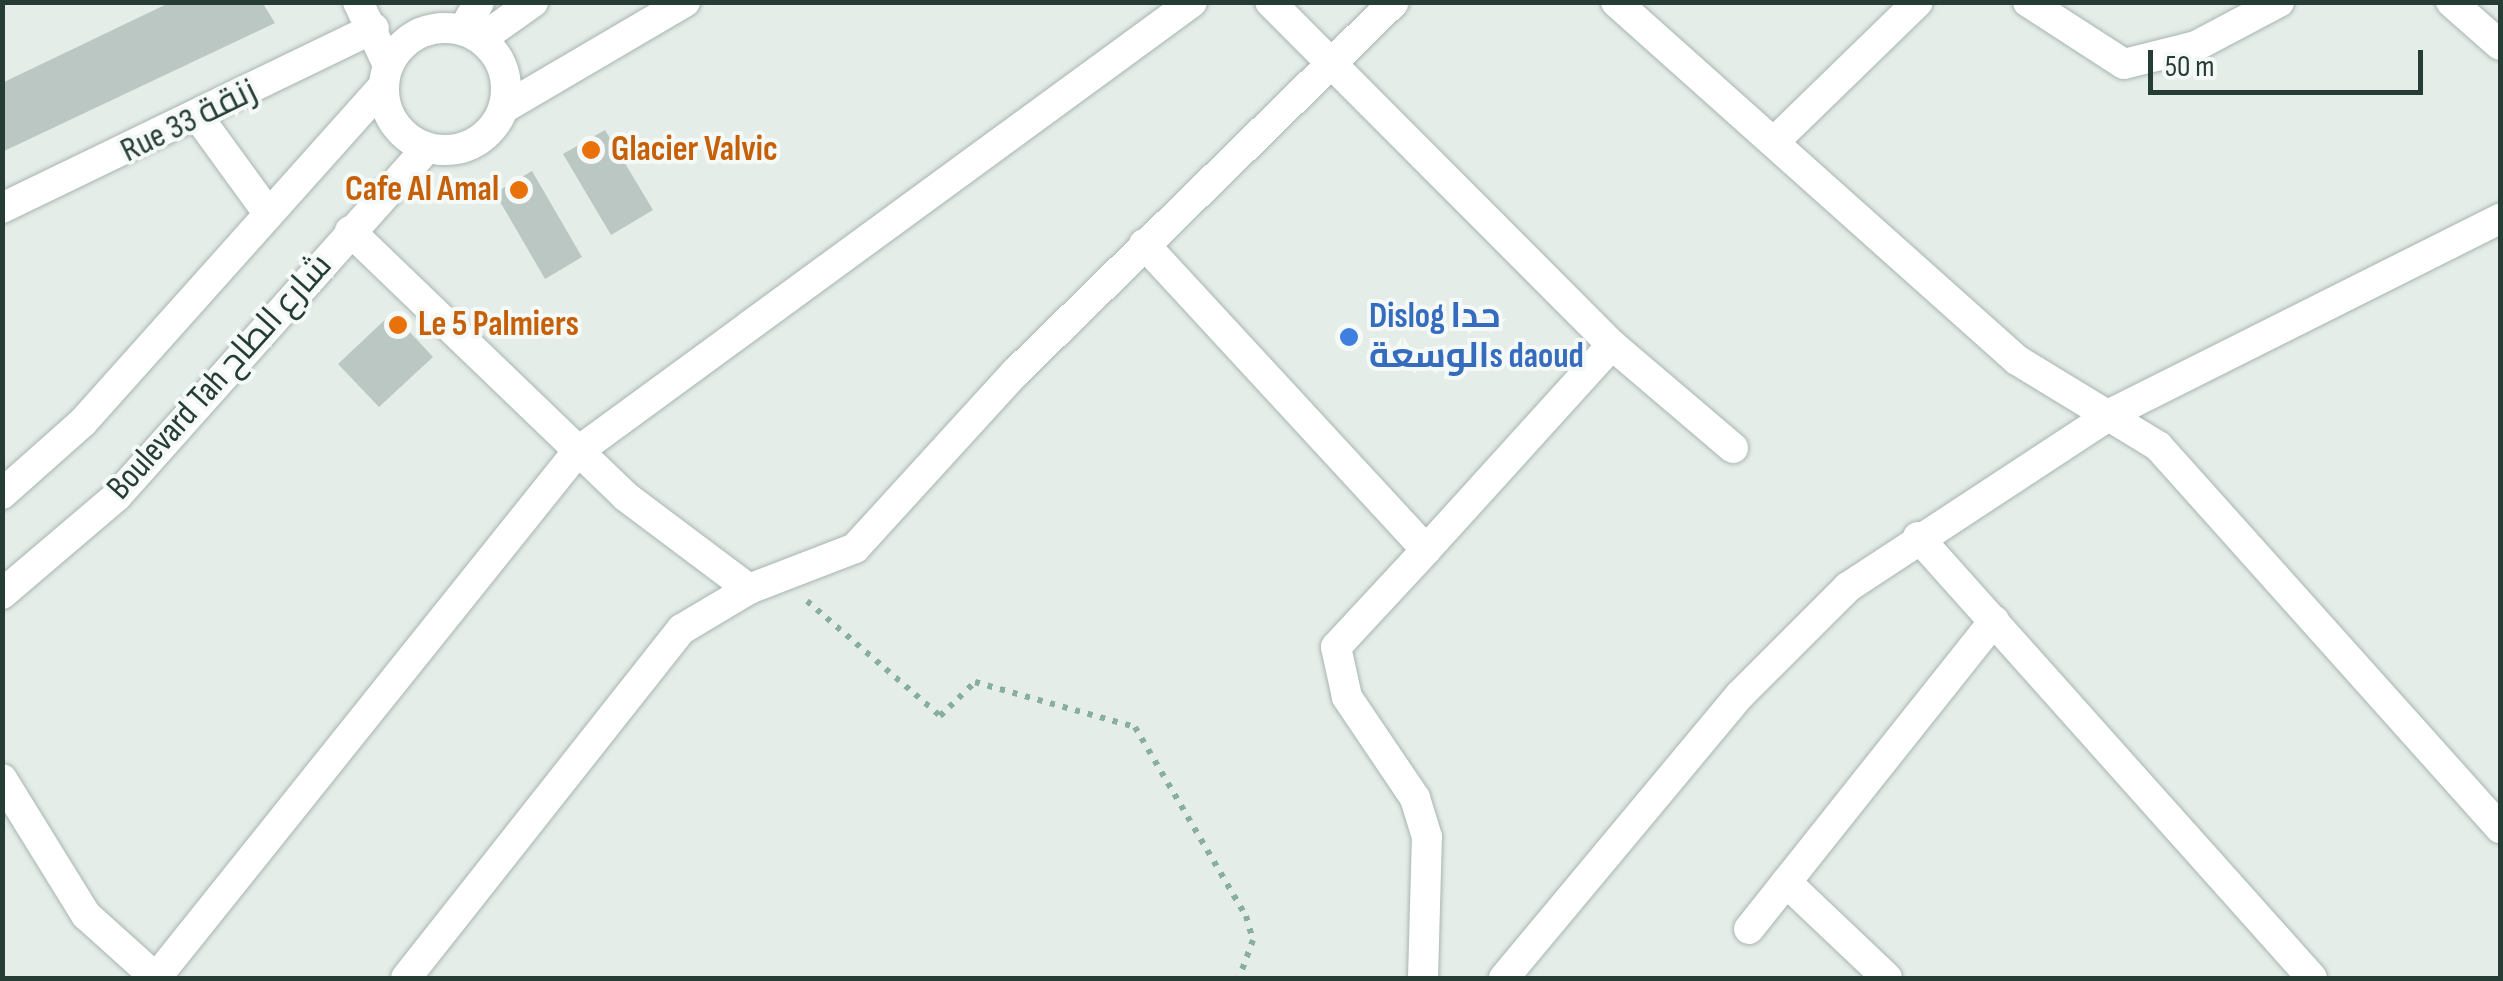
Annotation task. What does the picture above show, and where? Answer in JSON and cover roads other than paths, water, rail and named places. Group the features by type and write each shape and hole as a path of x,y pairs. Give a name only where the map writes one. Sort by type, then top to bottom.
{"street":[{"path":"455,25 479,2"},
{"path":"385,76 401,45 533,2"},
{"path":"366,15 385,76 394,125 426,148 472,142 504,108 684,2"},
{"path":"2,779 86,915 156,978 577,452 1192,2"},
{"path":"1270,2 1612,345 1733,448"},
{"path":"406,978 682,629 749,589 785,579 864,540 1144,244 1394,2"},
{"path":"1616,2 2042,380 2114,412 2158,446 2500,828"},
{"path":"1776,141 1918,2"},
{"path":"2028,2 2124,64 2196,46 2279,2"},
{"path":"2452,2 2500,46"},
{"name":"Rue 33 زنقة","path":"2,208 199,118 366,15"},
{"path":"455,25 504,70 504,108"},
{"name":"Boulevard Tah شارع الطاح","path":"2,494 84,422 385,76"},
{"path":"199,118 268,212"},
{"name":"Boulevard Tah شارع الطاح","path":"2,594 117,496 426,148"},
{"path":"1504,978 1781,649 1918,537 2114,412 2500,219"},
{"path":"350,231 577,452 749,589"},
{"path":"1144,244 1426,550"},
{"path":"1423,978 1427,836 1415,798 1347,698 1336,648 1612,345"},
{"path":"1918,537 2312,978"},
{"path":"1749,929 1994,621"},
{"path":"1786,882 1887,978"}],"place":[{"name":"Glacier Valvic","path":"591,150"},
{"name":"Cafe Al Amal","path":"519,190"},
{"name":"Le 5 Palmiers","path":"398,325"},
{"name":"Dislog حدا الوسعةs daoud","path":"1349,337"}]}
